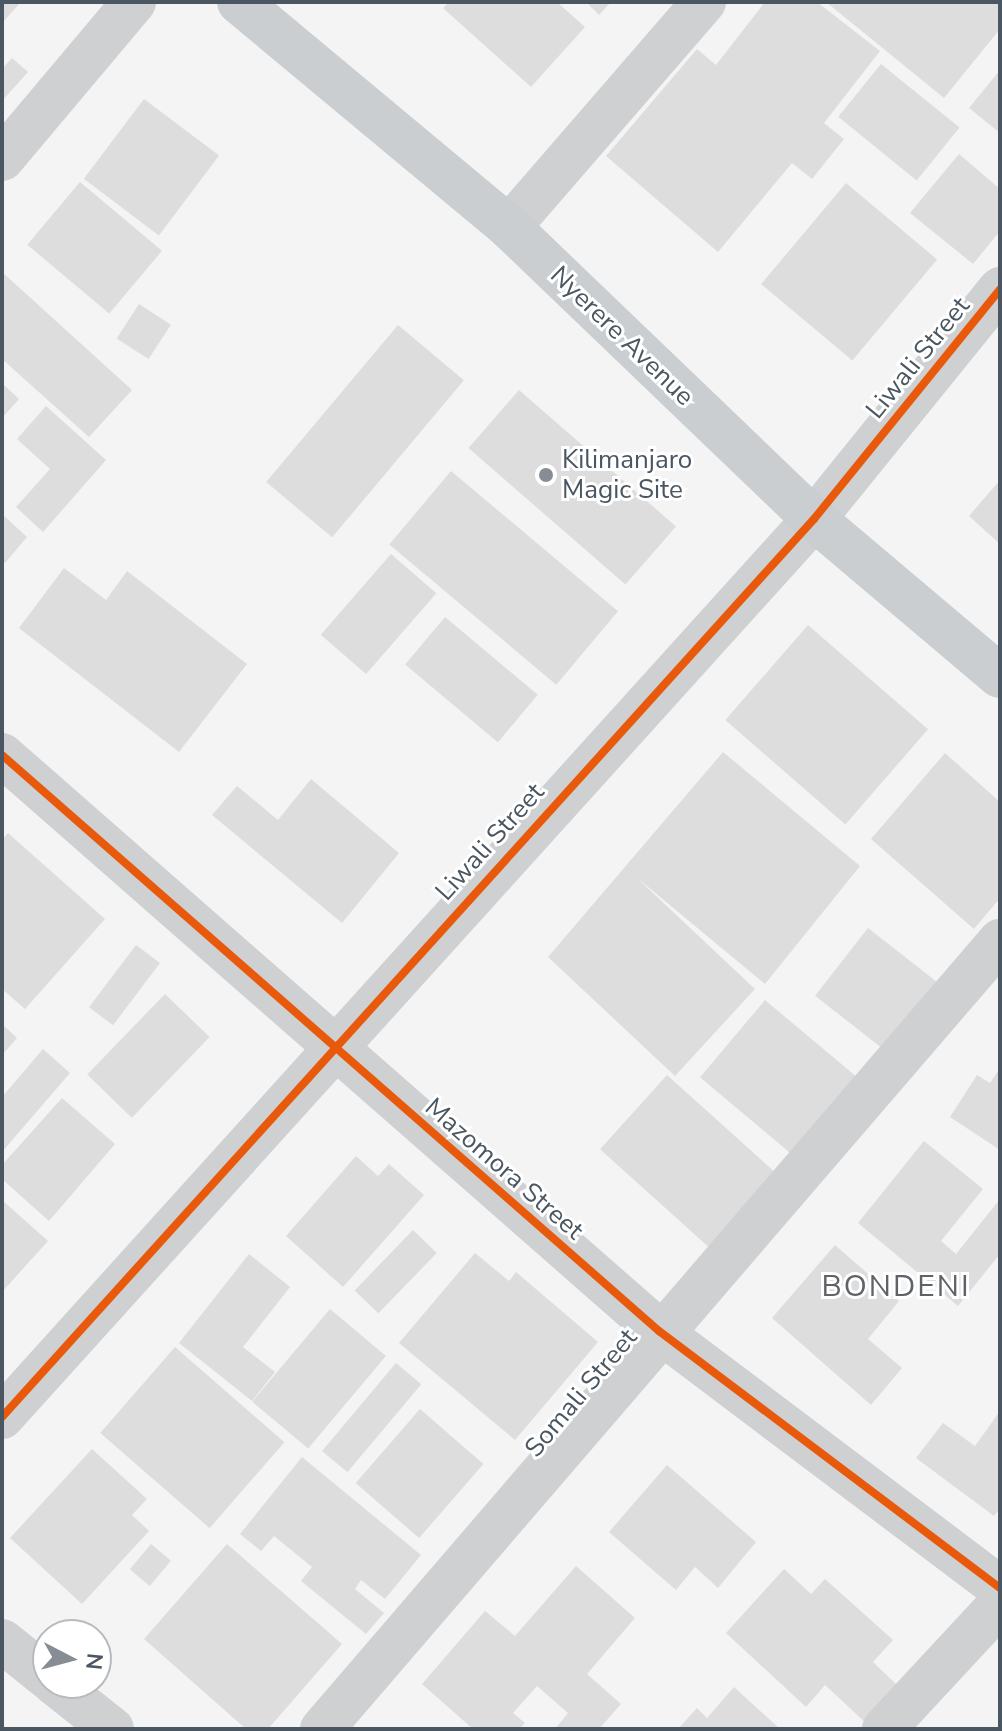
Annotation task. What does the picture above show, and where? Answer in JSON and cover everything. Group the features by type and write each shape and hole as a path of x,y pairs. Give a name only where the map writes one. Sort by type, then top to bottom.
{"main road":[{"name":"Nyerere Avenue","path":"239,2 509,227 814,519 1000,676"}],"street":[{"path":"2,159 134,2"},
{"path":"509,227 704,2"},
{"name":"Liwali Street","path":"2,1417 332,1045 814,519 1000,289"},
{"name":"Mazomora Street","path":"2,755 659,1331 1000,1588"},
{"name":"Somali Street","path":"322,1729 659,1331 1000,941"},
{"path":"884,1729 1000,1604"},
{"path":"2,1641 32,1665"},
{"path":"74,1699 112,1729"}],"building":[{"path":"2,2 21,2 2,23"},
{"path":"449,2 557,2 585,27 531,87 443,8"},
{"path":"586,2 611,2 599,15"},
{"path":"765,2 817,2 880,51 824,123 844,139 812,179 792,163 718,252 606,156 697,49 716,65"},
{"path":"826,2 1000,2 1000,29 944,98"},
{"path":"12,58 28,72 2,101 2,69"},
{"path":"881,64 959,128 917,180 838,117"},
{"path":"1000,70 1000,133 969,108"},
{"path":"144,99 219,156 159,235 84,179"},
{"path":"959,154 1000,189 1000,231 973,264 910,213"},
{"path":"80,182 162,251 109,314 27,245"},
{"path":"846,183 937,259 852,361 761,284"},
{"path":"2,272 132,390 89,437 2,359"},
{"path":"139,304 171,325 149,359 117,338"},
{"path":"398,325 464,380 332,537 266,482"},
{"path":"2,383 19,399 2,418"},
{"path":"519,390 676,526 625,585 468,448"},
{"path":"46,406 106,460 43,532 16,507 50,469 17,439"},
{"path":"451,471 618,611 556,685 389,545"},
{"path":"1000,480 1000,544 969,516"},
{"path":"2,514 27,537 5,563 2,561"},
{"path":"391,554 436,593 366,674 321,635"},
{"path":"64,568 106,600 127,571 247,664 179,752 19,628"},
{"path":"445,617 538,695 498,742 405,664"},
{"path":"808,625 928,729 845,824 725,720"},
{"path":"723,752 860,866 765,984 636,877 755,989 675,1076 548,957"},
{"path":"945,753 1000,802 1000,898 974,929 871,839"},
{"path":"311,779 399,853 342,923 212,815 237,786 278,820"},
{"path":"8,833 105,919 25,1009 2,989 2,840"},
{"path":"868,928 949,991 896,1059 815,996"},
{"path":"136,945 160,963 113,1025 89,1007"},
{"path":"165,994 210,1037 132,1118 87,1075"},
{"path":"765,1000 865,1084 800,1161 700,1077"},
{"path":"2,1024 17,1038 2,1055"},
{"path":"43,1049 70,1073 2,1152 2,1097"},
{"path":"1000,1068 1000,1150 950,1117 977,1075 990,1083"},
{"path":"667,1075 775,1173 709,1247 600,1149"},
{"path":"62,1098 115,1144 49,1221 2,1179 2,1165"},
{"path":"924,1141 983,1189 941,1241 956,1254 1000,1199 1000,1254 958,1306 858,1223"},
{"path":"356,1156 378,1176 389,1164 424,1195 343,1287 286,1236"},
{"path":"2,1200 48,1241 2,1292"},
{"path":"413,1230 437,1253 378,1313 355,1290"},
{"path":"835,1245 899,1301 868,1339 902,1368 871,1405 772,1318"},
{"path":"475,1253 509,1281 516,1272 598,1342 515,1440 399,1343"},
{"path":"249,1254 290,1287 243,1347 275,1372 252,1401 179,1343"},
{"path":"330,1309 386,1356 308,1449 252,1402"},
{"path":"175,1347 284,1442 210,1528 100,1433"},
{"path":"396,1363 421,1384 347,1472 322,1451"},
{"path":"420,1409 483,1464 419,1538 356,1483"},
{"path":"1000,1411 1000,1508 994,1516 916,1458 943,1423 975,1446"},
{"path":"92,1449 147,1499 132,1515 149,1531 82,1604 10,1538"},
{"path":"302,1457 421,1555 385,1599 361,1580 355,1589 384,1613 366,1634 301,1581 312,1567 274,1536 261,1551 240,1534"},
{"path":"667,1465 756,1542 718,1588 695,1567 676,1590 609,1532"},
{"path":"151,1544 171,1561 150,1586 130,1569"},
{"path":"227,1544 342,1644 268,1729 246,1729 144,1639"},
{"path":"576,1566 635,1618 587,1674 621,1704 599,1729 555,1729 568,1713 537,1686 513,1713 525,1723 519,1729 473,1729 422,1684 485,1611 515,1636"},
{"path":"784,1569 811,1594 825,1579 893,1640 873,1662 900,1688 867,1724 825,1685 806,1707 726,1633"},
{"path":"734,1687 780,1729 678,1729 697,1708 707,1718"}],"cycle path":[{"path":"2,1417 814,519 1000,289"},
{"path":"2,755 659,1331 1000,1588"}],"place":[{"name":"Kilimanjaro Magic Site","path":"546,475"}],"district":[{"name":"BONDENI","path":"896,1287"}]}
